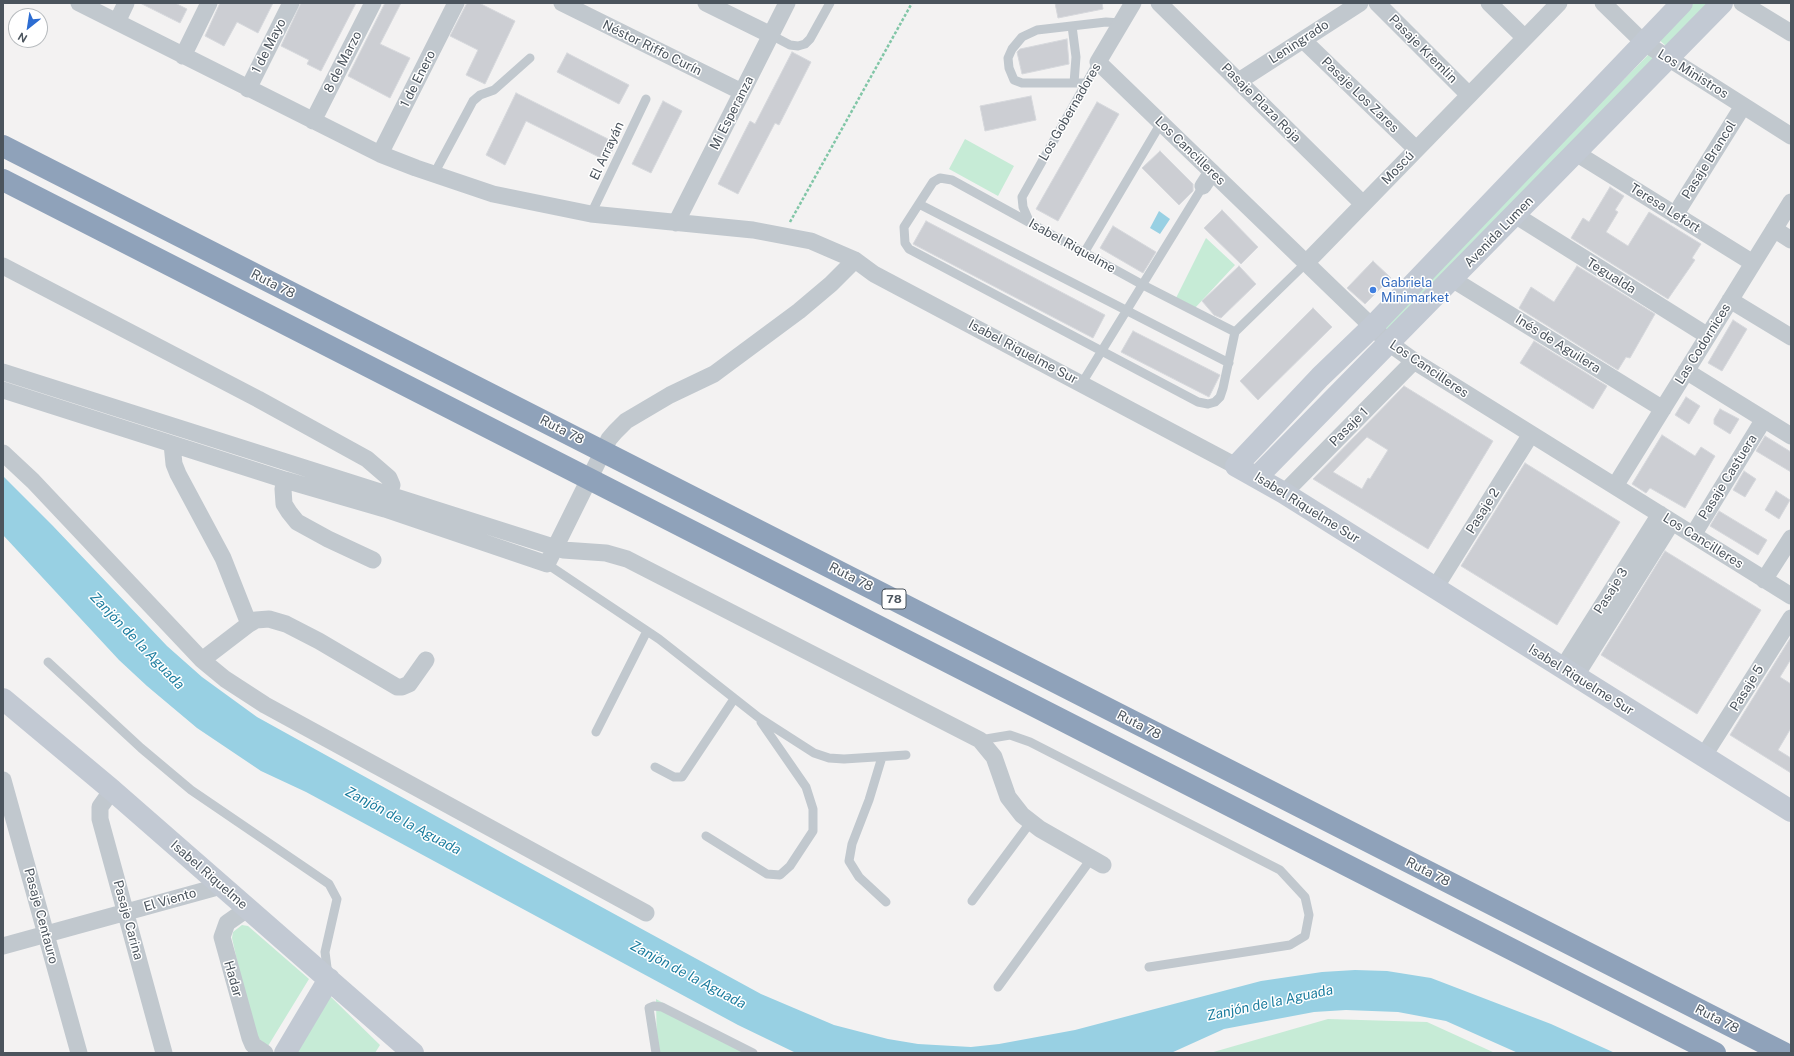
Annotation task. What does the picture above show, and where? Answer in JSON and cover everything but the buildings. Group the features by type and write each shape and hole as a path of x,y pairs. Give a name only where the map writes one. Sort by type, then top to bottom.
{"highway":[{"name":"Ruta 78","path":"3,146 1784,1053"},
{"name":"78","path":"3,180 1715,1053"}],"street":[{"name":"Isabel Riquelme Sur","path":"79,3 380,154 493,194 591,214 783,234 803,239 854,260 874,274 1257,477 1791,812"},
{"path":"117,22 126,3"},
{"path":"183,56 209,3"},
{"name":"1 de Mayo","path":"248,89 291,3"},
{"name":"8 de Marzo","path":"313,121 373,3"},
{"name":"1 de Enero","path":"380,154 456,3"},
{"name":"Néstor Riffo Curín","path":"562,3 742,92"},
{"path":"706,3 771,35"},
{"name":"Mi Esperanza","path":"676,223 787,3"},
{"name":"Los Gobernadores","path":"1098,62 1133,3"},
{"name":"Pasaje Plaza Roja","path":"1159,3 1363,204"},
{"name":"Leningrado","path":"1239,81 1360,3"},
{"name":"Pasaje Kremlin","path":"1377,3 1469,95"},
{"path":"1489,3 1525,38"},
{"name":"Moscú","path":"1306,263 1559,3"},
{"name":"Los Ministros","path":"1603,3 1643,42 1791,136"},
{"name":"Avenida Lumen","path":"1236,466 1320,377 1372,326 1682,3"},
{"name":"Avenida Lumen","path":"1257,477 1515,216 1722,3"},
{"path":"1742,3 1791,34"},
{"name":"Pasaje Los Zares","path":"1303,40 1416,149"},
{"name":"Los Cancilleres","path":"1098,62 1161,123 1208,179 1306,263 1390,343 1414,361 1791,596"},
{"name":"Pasaje Brancol","path":"1675,215 1743,106"},
{"name":"Teresa Lefort","path":"1576,153 1753,264"},
{"name":"Las Codornices","path":"1615,486 1791,202"},
{"name":"Tegualda","path":"1515,216 1708,336"},
{"path":"1774,229 1791,240"},
{"path":"3,372 91,400 156,430 172,444 230,453 285,480 388,502 547,564 609,439 626,421 670,395 720,370 799,311 831,284 854,260"},
{"path":"3,266 258,399 367,459 389,478 392,485 388,502"},
{"name":"Inés de Aguilera","path":"1452,279 1663,409"},
{"path":"1730,300 1791,337"},
{"name":"Pasaje 1","path":"1284,493 1414,361"},
{"path":"1686,371 1791,436"},
{"path":"3,390 87,418 156,430 388,502 571,551 606,553 627,559 980,740 994,757 1008,797 1030,823 1097,862"},
{"path":"87,418 91,400"},
{"name":"Pasaje Castuera","path":"1693,535 1764,419"},
{"name":"Pasaje 2","path":"1435,588 1531,434"},
{"path":"172,444 178,474 223,558 249,624"},
{"path":"3,453 33,481 202,660 225,679 264,705 646,914"},
{"path":"285,480 283,489 284,504 297,522 339,545 373,560"},
{"path":"1569,673 1666,518"},
{"path":"1764,580 1791,538"},
{"name":"Pasaje 5","path":"1703,757 1791,618"},
{"path":"202,660 249,624 256,620 269,619 286,624 343,654 397,687 402,687 409,684 426,660"},
{"name":"Isabel Riquelme","path":"6,707 112,790 329,979 401,1049"},
{"name":"Pasaje Centauro","path":"3,780 78,1053"},
{"name":"Pasaje Carina","path":"112,790 102,803 99,815 164,1053"},
{"name":"El Viento","path":"3,946 221,886"},
{"name":"Hadar","path":"247,909 227,922 222,937 250,1038 253,1045 265,1053"},
{"path":"285,1053 329,979"}],"lane":[{"path":"771,35 790,45 798,46 804,44 810,39 830,3"},
{"path":"1086,83 1022,83 1014,80 1009,68 1008,58 1012,49 1022,37 1037,30 1106,22 1120,23"},
{"path":"1072,26 1076,57 1074,83"},
{"path":"434,174 473,101 494,90 530,58"},
{"name":"Los Gobernadores","path":"1030,223 1023,207 1022,197 1098,62"},
{"name":"El Arrayán","path":"591,214 646,99"},
{"path":"1084,253 1161,123"},
{"name":"Isabel Riquelme","path":"1229,363 1220,397 1215,402 1208,404 1198,402 1100,352 909,249 905,243 904,227 933,182 940,178 952,180 1143,285 1235,332"},
{"path":"1082,383 1125,311 1143,285 1208,179"},
{"path":"919,204 1229,363 1235,332"},
{"name":"Moscú","path":"1235,332 1306,263"},
{"path":"547,564 647,631 734,700 814,753 829,758 906,755"},
{"path":"596,732 647,631"},
{"path":"48,662 141,748 186,786 220,811 329,884 335,894 337,905 325,952 329,979"},
{"path":"655,766 674,777 682,777 734,700"},
{"path":"706,836 767,874 780,875 790,866 812,830 813,809 806,787 758,717"},
{"path":"980,740 1010,735 1030,742 1280,870 1305,897 1309,915 1304,936 1290,945 1148,967"},
{"path":"882,757 869,800 852,844 849,861 859,877 886,902"},
{"path":"972,901 1030,823"},
{"path":"998,987 1097,862"},
{"path":"656,1053 649,1008 654,1006 662,1007 753,1053"}],"path":[{"path":"783,234 912,3"}],"green space":[{"path":"1691,3 1708,3 1666,46 1657,38"},
{"path":"1649,54 1661,61 1392,335 1381,325"},
{"path":"965,139 1014,166 998,196 949,169"},
{"path":"1206,238 1235,265 1195,308 1176,298"},
{"path":"242,925 248,926 309,979 268,1046 259,1039 252,1028 232,938 233,932"},
{"path":"330,996 380,1045 375,1053 297,1053"},
{"path":"656,999 751,1053 657,1053"},
{"path":"1328,1019 1427,1022 1495,1053 1210,1053"}],"water":[{"path":"1159,211 1170,219 1160,234 1150,228"},
{"name":"Zanjón de la Aguada","path":"3,476 53,526 167,646 202,677 257,717 761,994 834,1025 888,1039 918,1044 971,1047 999,1044 1075,1030 1261,981 1322,972 1355,970 1387,971 1431,978 1551,1024 1615,1053 1518,1053 1446,1021 1398,1012 1346,1010 1314,1012 1224,1029 1171,1053 796,1053 738,1025 306,792 261,771 197,728 119,660 3,535"}],"place":[{"name":"Gabriela Minimarket","path":"1373,290"}]}
